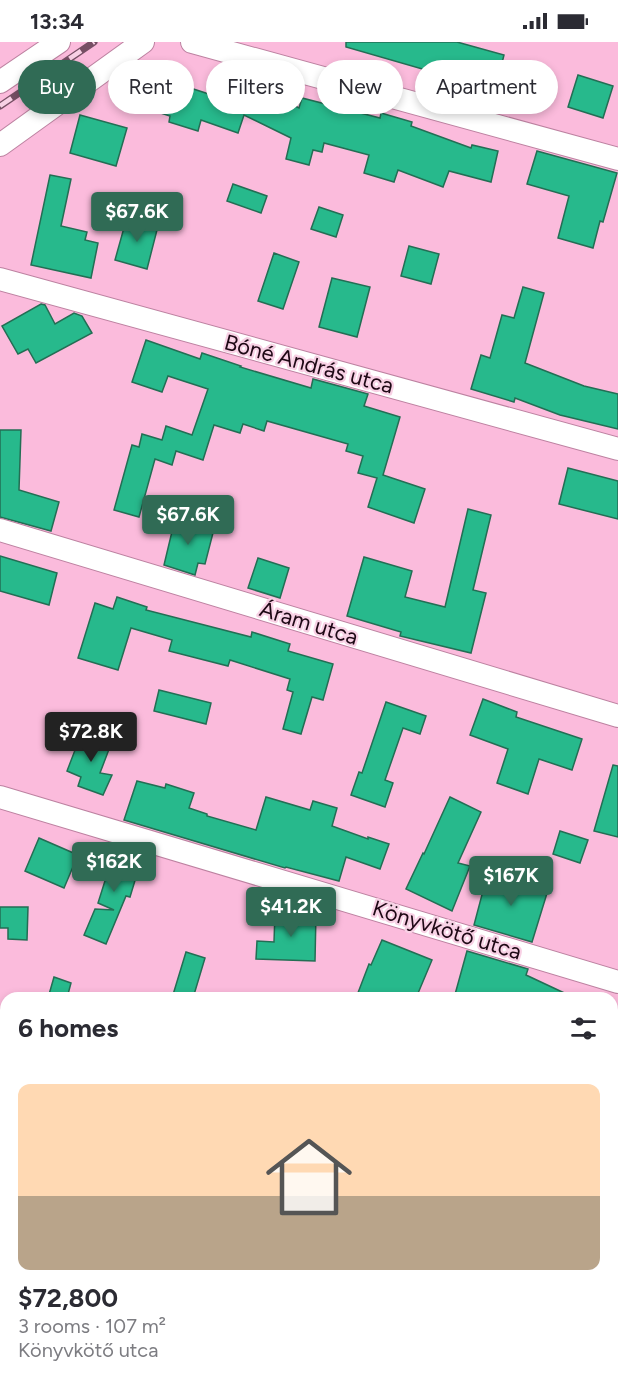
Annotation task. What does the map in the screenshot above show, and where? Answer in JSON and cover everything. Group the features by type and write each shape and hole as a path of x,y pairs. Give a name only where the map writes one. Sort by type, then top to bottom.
{"street":[{"path":"0,82 59,42"},
{"path":"0,145 143,42"},
{"path":"192,42 618,159"},
{"name":"Bóné András utca","path":"0,279 618,449"},
{"name":"Áram utca","path":"0,530 618,716"},
{"name":"Könyvkötő utca","path":"0,797 618,981"}],"building":[{"path":"346,42 457,42 504,55 503,60 415,60 415,67 403,63 403,60 391,60 346,47"},
{"path":"578,75 613,86 603,118 568,107"},
{"path":"194,89 206,93 206,114 305,114 305,99 317,102 317,114 364,114 380,118 381,114 384,114 412,122 411,126 471,148 472,145 498,151 491,182 449,171 443,187 398,170 394,182 364,173 369,155 324,143 322,152 313,150 309,165 286,159 291,138 244,115 238,133 201,120 198,131 169,122 170,116 164,114 194,114"},
{"path":"80,115 127,128 116,166 70,153"},
{"path":"537,151 617,173 593,248 558,238 569,196 527,184"},
{"path":"50,175 71,179 61,226 87,232 85,240 98,243 91,278 31,265"},
{"path":"233,184 267,196 261,213 227,201"},
{"path":"319,207 343,215 336,237 311,229"},
{"path":"127,217 158,226 147,269 115,260"},
{"path":"409,246 439,254 431,284 401,276"},
{"path":"274,253 299,262 283,309 258,301"},
{"path":"332,278 370,287 357,337 319,327"},
{"path":"523,287 544,293 525,363 584,386 618,394 618,429 560,415 515,398 514,402 471,389 481,355 490,358 502,315 514,318"},
{"path":"41,304 45,305 55,324 74,313 82,316 92,333 36,363 28,349 18,354 2,326"},
{"path":"146,340 200,359 202,353 311,388 313,379 368,394 364,406 400,417 383,475 425,489 414,523 368,507 377,478 358,473 363,456 346,451 348,444 267,421 264,431 243,424 240,433 214,425 203,460 176,451 172,465 155,459 139,517 114,510 132,445 139,447 142,434 162,440 166,426 192,435 208,389 168,376 162,392 132,382"},
{"path":"0,430 21,430 19,490 59,502 51,531 0,517"},
{"path":"568,468 618,481 618,519 559,504"},
{"path":"468,509 491,515 473,590 486,593 471,653 400,636 401,632 347,616 364,557 412,571 405,597 445,607"},
{"path":"175,519 214,529 205,564 198,563 195,575 164,565"},
{"path":"0,556 57,573 49,605 0,591"},
{"path":"258,558 289,568 280,598 248,588"},
{"path":"117,597 147,607 146,610 251,637 252,632 290,644 288,651 333,664 323,700 312,697 301,734 283,729 293,692 287,690 290,679 230,660 228,666 169,651 172,640 131,628 118,670 78,658 95,603 113,609"},
{"path":"159,690 211,703 206,724 154,711"},
{"path":"483,699 517,712 516,717 582,739 572,770 539,759 528,794 497,783 508,749 470,735"},
{"path":"386,702 426,716 420,734 403,728 385,780 393,783 385,807 351,795 359,772 362,773"},
{"path":"82,732 111,744 100,773 112,775 103,795 78,786 81,777 67,771"},
{"path":"613,765 618,766 618,837 594,831"},
{"path":"137,781 165,788 166,784 194,793 189,808 207,814 207,816 256,830 266,797 310,810 313,801 337,808 332,826 389,844 380,869 346,857 339,881 285,868 124,820"},
{"path":"450,797 481,812 458,863 470,866 452,911 406,889"},
{"path":"560,831 588,840 580,863 553,854"},
{"path":"39,838 78,855 64,888 25,871"},
{"path":"116,846 143,854 130,897 126,896 106,944 84,935 95,909 114,910 98,903"},
{"path":"488,872 548,890 532,942 474,925"},
{"path":"0,907 28,907 27,940 8,939 8,928 0,928"},
{"path":"275,912 316,913 315,961 256,959 257,941 274,942"},
{"path":"382,940 432,960 419,992 358,992 369,964 371,965"},
{"path":"467,951 528,969 526,975 562,992 456,992"},
{"path":"186,952 205,958 195,992 174,992"},
{"path":"54,977 71,983 69,992 50,992"}],"railway":[{"path":"0,106 94,42"}]}
